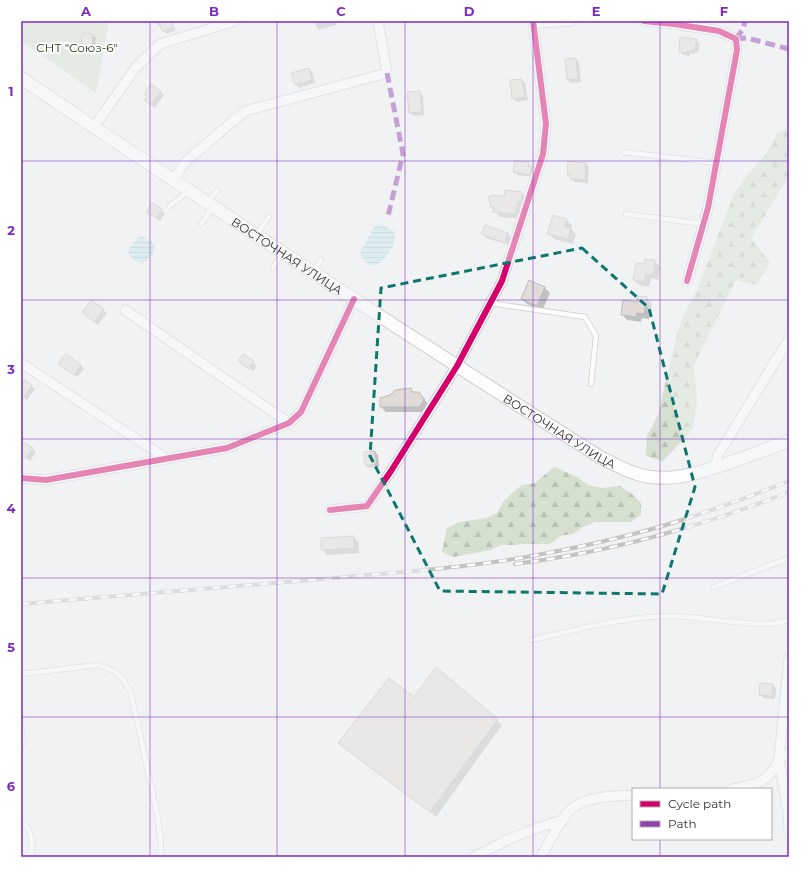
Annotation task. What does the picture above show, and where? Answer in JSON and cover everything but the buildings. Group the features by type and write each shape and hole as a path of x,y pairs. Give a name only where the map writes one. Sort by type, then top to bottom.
{"main road":[{"name":"ВОСТОЧНАЯ УЛИЦА","path":"21,78 313,273 600,458 619,467 650,477 664,478 683,476 715,468 789,441"}],"street":[{"path":"94,127 136,67 160,44 235,21"},
{"path":"173,180 185,162 245,111 387,73 378,21"},
{"path":"330,510 367,506 391,471 457,366 502,281 543,154 546,124 533,22 571,21"},
{"path":"644,21 674,22 719,31 736,39 737,50 708,208 688,281"},
{"path":"21,478 46,480 227,448 290,423 301,412 354,299"},
{"path":"124,310 290,423"},
{"path":"715,468 718,455 789,339"},
{"path":"21,363 167,459"},
{"path":"789,658 779,759 788,813 789,831"},
{"path":"736,788 758,783 766,778 772,774 779,759 789,753"},
{"path":"541,857 569,811 578,805 591,800 632,795"},
{"path":"474,857 507,840 563,820"}],"lane":[{"path":"623,152 716,163"},
{"path":"169,206 189,191"},
{"path":"201,224 217,191"},
{"path":"626,214 703,224"},
{"path":"256,235 269,217"},
{"path":"272,267 283,253"},
{"path":"313,273 321,260"},
{"path":"490,303 585,317 596,336 591,384"},
{"path":"714,587 789,558"},
{"path":"531,640 622,620 643,617 673,616 770,625 789,620"},
{"path":"21,674 98,665 114,672 124,681 131,693 158,818 161,853 158,857"},
{"path":"21,727 23,740 21,747"},
{"path":"21,823 28,827 32,849 31,854 22,857"}],"highlighted area":[{"path":"582,248 649,308 695,487 662,594 440,591 370,456 381,288"}],"green space":[{"name":"СНТ \"Союз-6\"","path":"21,21 109,21 96,93 21,41"},
{"path":"789,126 789,176 751,238 770,263 756,285 736,280 694,365 697,401 693,429 663,461 646,456 647,436 658,415 675,341 683,316 695,295 734,194 749,173 766,154 777,133"},
{"path":"554,467 577,477 588,485 601,488 620,486 632,494 641,503 641,515 631,522 595,522 583,527 573,534 560,536 550,544 501,545 490,550 453,557 442,552 447,528 459,522 486,518 497,513 503,502 512,493 522,485 535,483"}],"water":[{"path":"382,224 394,231 394,242 392,248 380,263 370,265 364,261 360,254 374,227"},
{"path":"141,236 151,241 155,247 152,255 143,263 130,257 128,253 132,244"}],"railway":[{"path":"21,604 418,571 513,559 555,552 646,531 709,511 789,481"},
{"path":"515,564 585,553 654,537 756,505 789,492"}],"marked path":[{"path":"736,39 743,29 745,21"},
{"path":"736,39 747,38 789,49"},
{"path":"387,73 403,154 388,216"}],"cycle path":[{"path":"330,510 367,506 391,471 457,366 502,281 543,154 546,124 533,21"},
{"path":"644,21 719,31 736,39 737,50 708,208 687,281"},
{"path":"21,478 46,480 227,448 289,423 301,412 354,299"}]}
